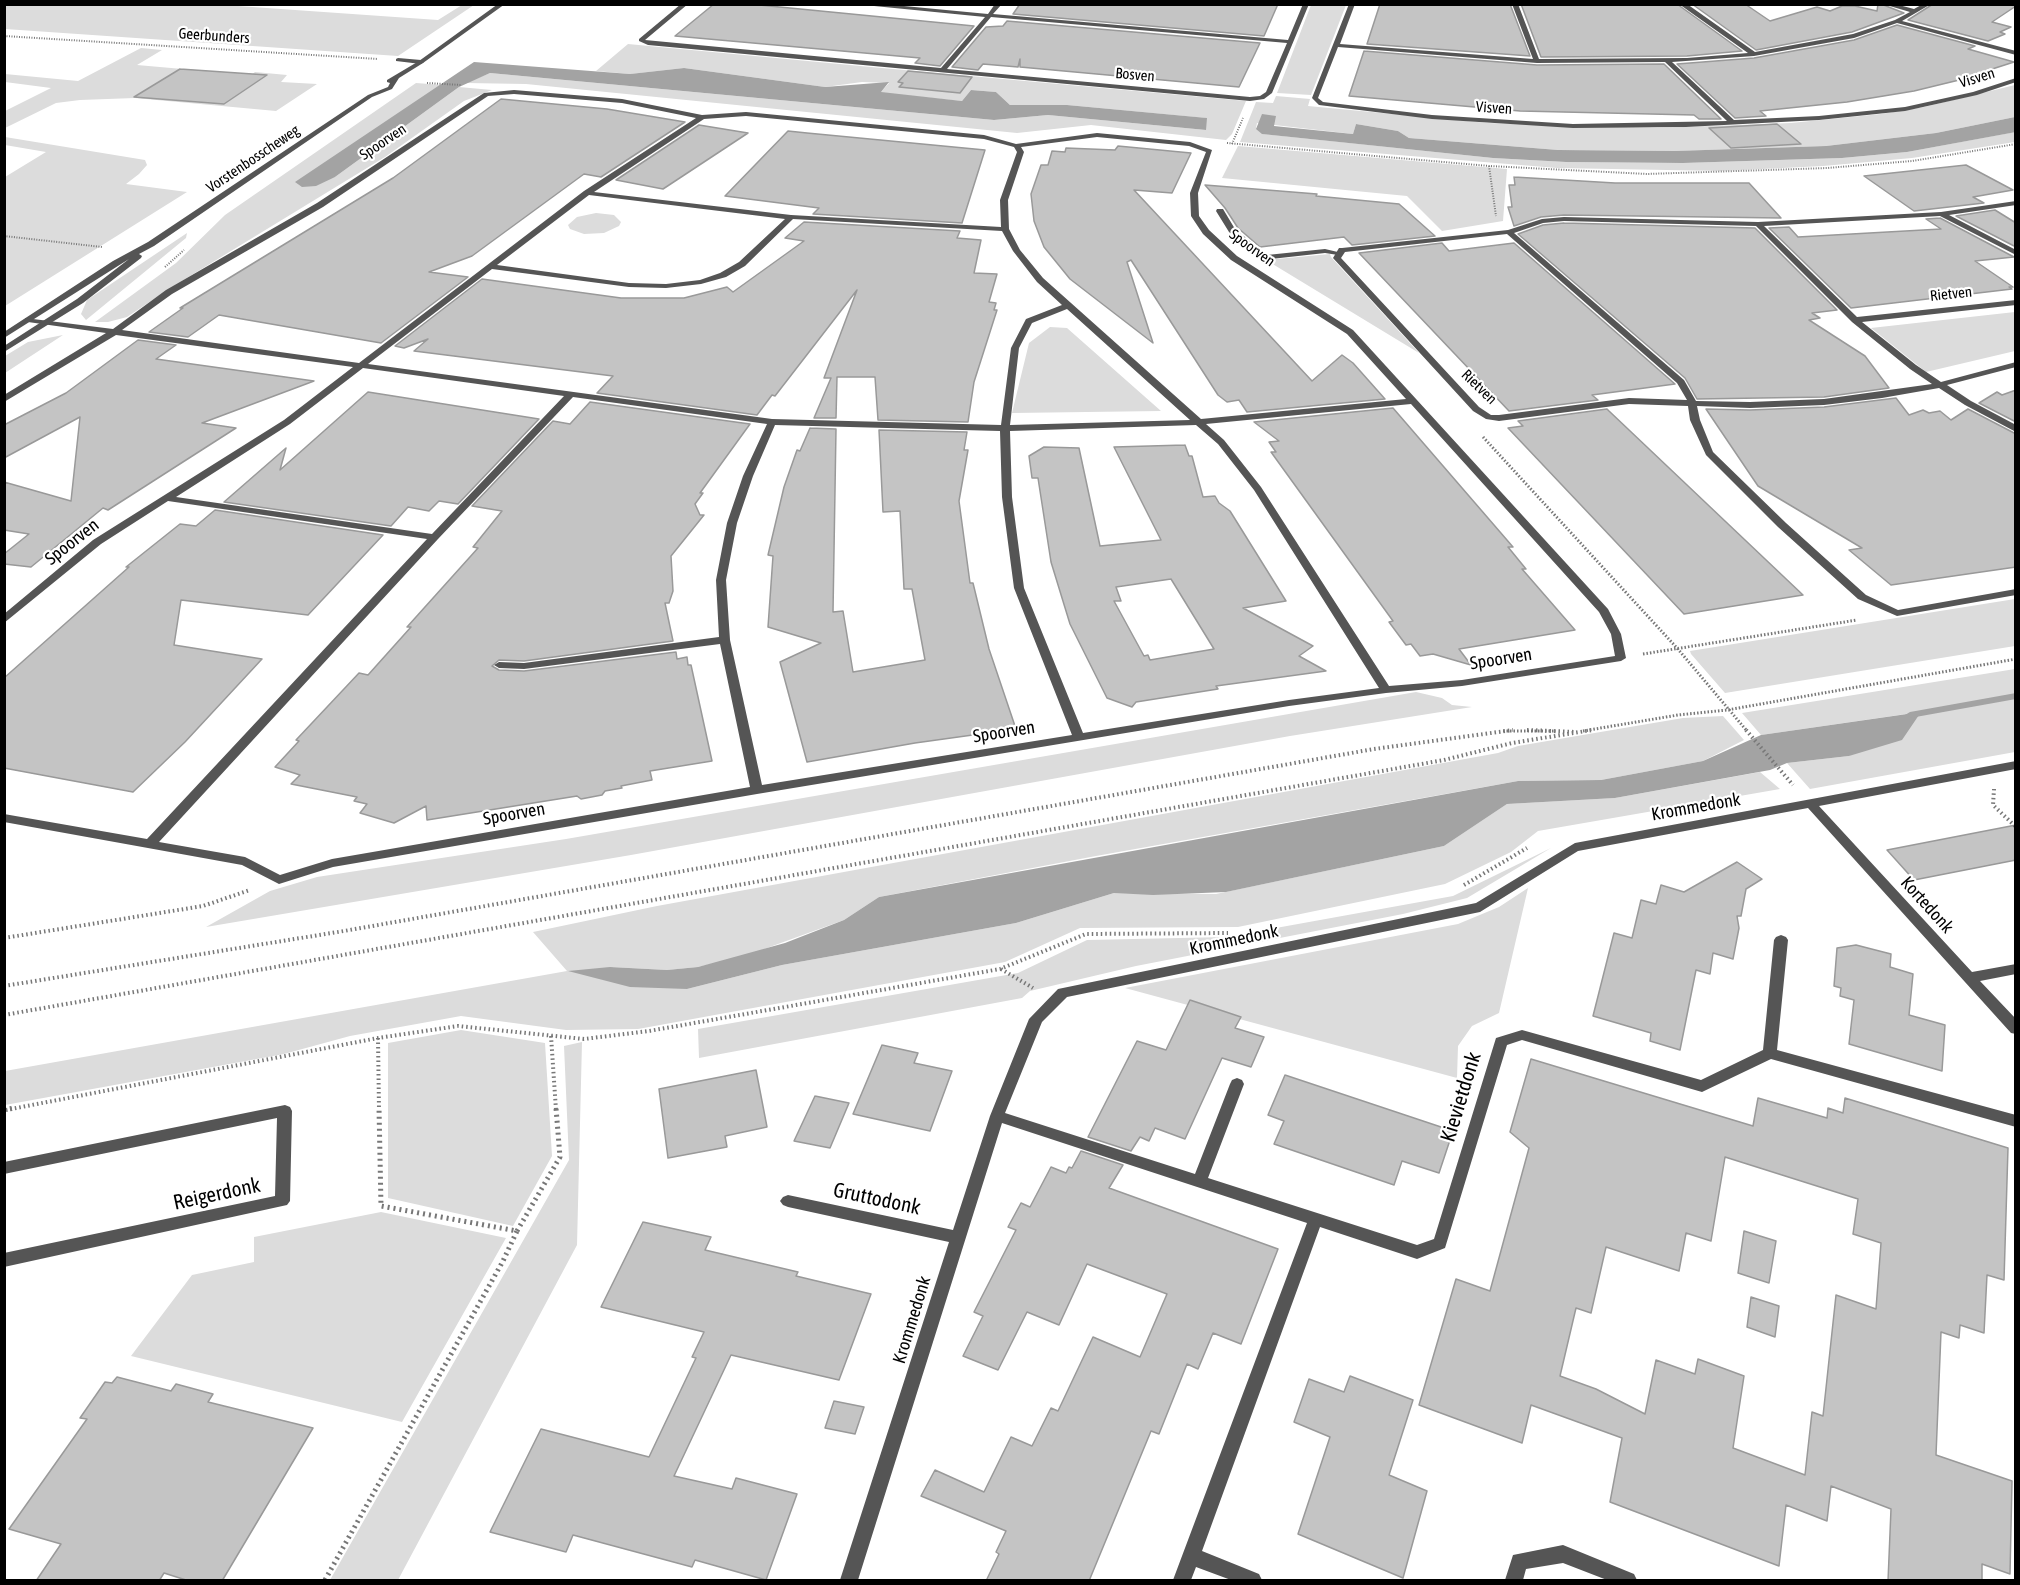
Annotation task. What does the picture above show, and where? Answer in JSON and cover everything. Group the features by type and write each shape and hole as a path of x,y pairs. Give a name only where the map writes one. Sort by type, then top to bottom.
{"street":[{"name":"Vorstenbosscheweg","path":"4,336 116,263 151,244 370,96 390,88 396,78 502,4"},
{"name":"Bosven","path":"686,4 641,40 648,43 1250,99"},
{"path":"857,4 1291,42"},
{"path":"942,71 999,4"},
{"path":"1250,99 1269,93 1306,4"},
{"name":"Visven","path":"1352,4 1315,98 1321,104 1432,117 1573,126 1732,122 1819,118 1905,109 1975,94 2016,80"},
{"path":"1515,4 1537,61"},
{"path":"1682,4 1754,54"},
{"path":"1886,4 1914,11"},
{"path":"1335,45 1537,61 1666,61 1754,54 1854,36 1897,21 1928,4"},
{"name":"Visven","path":"1897,21 2016,53"},
{"path":"398,60 421,62"},
{"path":"1666,61 1732,122"},
{"name":"Spoorven","path":"4,399 114,332 169,292 320,205 486,94 514,92 622,101 702,117 758,116 984,137 1016,146 1097,135 1190,144 1206,149 1210,154 1194,194 1195,216 1206,232 1234,258 1350,332 1604,611 1616,634 1621,658 1462,684 1386,690 1289,703 757,790 332,863 279,880"},
{"name":"Spoorven","path":"4,620 97,542 287,422 587,193 702,117"},
{"path":"1016,146 1021,152 1005,200 1005,229 1017,251 1040,280 1221,442 1258,489 1386,690"},
{"path":"587,193 791,217 1005,229"},
{"path":"1220,210 1232,230 1265,258 1324,252 1338,253 1350,249 1509,232 1542,221 1564,219 1758,224 1941,214 2016,203"},
{"path":"1941,214 2016,253"},
{"path":"493,267 629,285 666,286 701,282 723,276 742,264 791,217"},
{"path":"1758,224 1855,320 1939,385 2016,429"},
{"path":"1509,232 1681,382 1692,402 1695,420 1709,453 1832,573 1862,597 1897,613 2016,592"},
{"name":"Vorstenbosscheweg","path":"4,350 48,323 126,267 151,244"},
{"name":"Rietven","path":"1338,253 1337,258 1476,409 1489,417 1499,418 1629,401 1750,405 1824,402 1882,396 1939,385 2016,364"},
{"name":"Rietven","path":"1855,320 2016,302"},
{"path":"1068,306 1029,321 1016,348 1005,428 1007,497 1019,588 1078,738"},
{"path":"28,320 772,422 1005,428 1201,422 1412,401"},
{"path":"150,844 434,537 571,394"},
{"path":"757,790 725,640 721,580 732,523 748,476 772,422"},
{"path":"166,498 434,537"},
{"path":"499,665 524,666 725,640"},
{"name":"Krommedonk","path":"849,1581 956,1238 997,1116 1036,1019 1063,993 1480,907 1575,847 1812,805 2016,765"},
{"name":"Kortedonk","path":"1812,805 2016,1029"},
{"path":"4,818 245,861 279,880"},
{"path":"1781,940 1770,1053 2016,1121"},
{"path":"1969,978 2016,969"},
{"name":"Kievietdonk","path":"997,1116 1315,1221 1417,1252 1440,1242 1501,1042 1522,1035 1702,1086 1770,1053"},
{"path":"1199,1182 1237,1084"},
{"name":"Reigerdonk","path":"4,1168 285,1111 282,1201 4,1260"},
{"name":"Gruttodonk","path":"788,1201 956,1238"},
{"path":"1182,1581 1315,1221"},
{"path":"1514,1581 1519,1561 1563,1554 1628,1581"},
{"path":"1191,1556 1253,1581"}],"path":[{"name":"Geerbunders","path":"4,36 398,60"},
{"path":"434,83 462,86"},
{"path":"1250,99 1233,143 1490,166 1647,174 1827,168 1912,161 2016,144"},
{"path":"1490,166 1498,226 1509,232"},
{"path":"4,236 104,247"},
{"path":"1621,658 1897,613"},
{"path":"1677,648 1785,777"},
{"path":"4,1016 1678,715 1727,710 2016,659"},
{"path":"4,986 344,931 1374,748 1517,729 1585,732"},
{"path":"1995,770 1993,805 2016,827"},
{"path":"1454,891 1529,847"},
{"path":"4,938 203,906 279,880"},
{"path":"4,1110 378,1038 458,1026 584,1039 649,1031 1000,969 1086,934 1236,933"},
{"path":"1000,969 1055,1001"},
{"path":"325,1581 560,1157 551,1036"},
{"path":"378,1038 381,1206 517,1231"}],"shaded area":[{"path":"240,4 238,6 438,20 462,5 474,5 398,56 5,29 5,5"},
{"path":"1311,5 1346,5 1311,95 1277,93"},
{"path":"628,44 1246,101 1232,134 1226,140 1091,125 1017,133 526,84 466,83 490,73 994,120 1048,115 1206,130 1206,118 1067,105 1010,105 996,92 971,90 962,101 880,93 889,83 862,82 825,87 684,68 630,74 596,71"},
{"path":"141,48 162,50 137,65 251,75 255,72 287,75 281,82 317,84 276,111 135,98 80,100 56,103 5,128 5,111 51,88 5,82 5,74 78,81"},
{"path":"474,62 630,74 684,68 825,87 889,82 881,92 962,101 971,90 996,92 1010,105 1067,105 1207,118 1206,130 1048,115 994,120 490,73 459,87 335,177 316,186 302,187 295,182"},
{"path":"416,83 442,85 296,183 335,177 459,87 492,90 464,101 385,157 127,317 108,322 95,322 176,263 225,215"},
{"path":"2015,85 2015,117 1936,133 1826,146 1675,151 1558,150 1409,138 1398,131 1356,124 1353,134 1257,123 1256,128 1263,134 1493,158 1566,162 1683,163 1842,158 1907,152 2015,132 2015,142 1912,158 1823,166 1722,171 1557,168 1240,142 1256,102 1273,103 1276,96 1310,99 1308,106 1488,123 1657,128 1791,123 1881,114 1924,107"},
{"path":"1262,114 1276,116 1274,126 1353,134 1356,124 1398,131 1409,138 1558,150 1675,151 1826,146 1936,133 2015,117 2016,132 1907,152 1842,158 1683,163 1566,162 1493,158 1262,134 1256,129"},
{"path":"5,137 145,160 147,165 126,184 187,192 5,306 5,177 46,152 5,145"},
{"path":"1238,146 1507,169 1503,221 1442,231 1407,196 1222,178"},
{"path":"596,213 614,215 621,222 619,226 604,233 584,234 570,229 568,225 577,217"},
{"path":"187,233 186,238 86,320 81,314 87,300"},
{"path":"1330,254 1331,257 1419,353 1266,260"},
{"path":"2015,312 2015,351 1926,372 1871,328"},
{"path":"1050,327 1067,328 1161,411 1012,413 1029,343"},
{"path":"63,335 5,373 5,356 28,342"},
{"path":"2015,599 2015,646 1725,693 1690,651"},
{"path":"2015,669 2015,696 2010,697 2015,698 2015,752 1810,789 1787,763 1849,756 1920,712 1761,735 1742,713"},
{"path":"1416,692 1442,698 1452,705 1472,707 1290,736 631,855 206,927 270,891 317,877 566,839"},
{"path":"1921,712 1902,740 1849,756 1787,763 1770,770 1615,798 1507,804 1444,846 1226,892 1153,895 1114,893 1016,923 782,965 687,989 630,987 568,971 610,967 667,970 698,967 785,943 844,920 879,897 1518,781 1601,780 1703,761 1761,735"},
{"path":"1723,716 1744,740 1703,761 1601,780 1518,781 1096,856 879,897 844,920 745,956 698,967 667,970 610,967 687,989 782,965 1016,923 1114,893 1216,894 1444,846 1507,804 1615,798 1760,772 1780,789 1538,831 1511,852 1445,884 1238,927 1080,928 1005,962 638,1029 566,1030 461,1016 350,1036 284,1054 5,1105 5,1071 567,971 533,932 657,906 1498,753 1518,746 1683,718"},
{"path":"1551,848 1467,898 1403,914 1136,966 1030,991 1022,998 699,1058 698,1029 1018,973 1087,940 1226,937 1453,896"},
{"path":"1528,888 1499,1013 1472,1026 1458,1046 1457,1078 1125,988 1458,924 1499,907"},
{"path":"461,1030 545,1043 552,1156 513,1226 388,1198 388,1043"},
{"path":"582,1042 577,1245 398,1580 330,1580 569,1160 564,1046"},
{"path":"381,1212 506,1238 402,1422 131,1356 192,1275 254,1262 254,1237"}],"building":[{"path":"714,4 749,4 974,26 940,66 915,63 920,58 675,36"},
{"path":"1020,4 1278,4 1264,36 1013,14"},
{"path":"1380,4 1510,4 1530,56 1367,44"},
{"path":"1521,4 1677,4 1742,51 1687,56 1541,57"},
{"path":"1692,4 1745,4 1770,21 1817,7 1830,11 1842,6 1855,6 1877,11 1878,4 1881,4 1904,13 1852,32 1756,50"},
{"path":"1933,4 2016,4 2016,6 1992,22 2011,27 2000,32 2005,34 1988,41 1908,20"},
{"path":"1007,21 1260,43 1239,87 1020,67 1020,59 1018,67 983,64 978,70 952,67 986,27 1003,26"},
{"path":"1897,25 1975,46 1968,49 2014,62 1986,71 1992,72 1914,91 1847,102 1760,111 1766,116 1735,118 1677,64 1754,58 1854,40"},
{"path":"1364,51 1537,65 1664,64 1721,119 1699,119 1694,115 1520,111 1349,96"},
{"path":"180,69 267,75 224,104 134,97"},
{"path":"908,71 972,77 960,93 899,87 903,83 898,82"},
{"path":"501,99 607,109 685,122 601,177 584,174 472,256 429,272 468,277 381,343 219,315 188,337 149,332 183,308 180,308 393,178"},
{"path":"1777,124 1801,144 1731,148 1709,128"},
{"path":"699,125 748,133 663,189 616,180"},
{"path":"788,131 985,150 962,223 813,214 819,208 725,196"},
{"path":"1118,146 1191,153 1172,193 1134,190 1312,381 1342,355 1353,363 1385,399 1247,412 1239,400 1227,402 1218,395 1131,260 1127,262 1153,343 1070,279 1044,247 1034,221 1031,194 1041,165 1048,165 1052,151 1065,152 1066,148 1115,150"},
{"path":"1966,165 2013,190 1973,197 1984,203 1914,211 1864,176"},
{"path":"1514,177 1615,183 1749,183 1781,218 1564,215 1541,217 1514,226 1508,207 1512,207 1509,185 1515,185"},
{"path":"1205,185 1317,194 1316,196 1399,204 1435,236 1352,245 1344,237 1260,247 1238,228 1225,208"},
{"path":"1995,210 2016,223 2016,247 1956,216"},
{"path":"1940,218 2014,257 1975,261 2013,287 2009,287 2012,289 1851,308 1769,228 1789,227 1798,237 1941,229 1926,219"},
{"path":"804,222 960,231 957,238 981,240 974,273 997,274 989,302 996,303 994,310 997,310 974,382 968,422 878,420 875,377 837,377 836,418 814,418 831,378 824,378 857,290 775,396 772,395 757,415 597,393 613,376 414,351 428,339 404,348 395,346 482,279 621,298 684,298 727,287 733,292 804,241 785,238"},
{"path":"1564,223 1755,228 1837,310 1812,313 1820,318 1809,320 1865,356 1889,388 1824,397 1697,399 1685,378 1518,234 1543,225"},
{"path":"1442,243 1449,251 1514,243 1675,384 1592,395 1598,400 1509,411 1359,253"},
{"path":"138,340 176,345 156,359 314,381 202,423 236,428 108,510 103,508 31,567 4,564 4,554 29,534 4,530 4,482 71,501 80,417 4,458 4,425 66,393"},
{"path":"2016,390 2016,422 1979,403 1997,392 2002,395"},
{"path":"368,392 539,419 458,504 439,501 429,511 408,507 391,526 224,502 286,448 280,470"},
{"path":"1896,398 1909,415 1923,410 1929,413 1940,411 1951,420 1968,409 2016,434 2016,567 1891,585 1849,550 1862,548 1758,486 1706,409 1824,407"},
{"path":"590,402 750,424 700,493 703,493 695,504 700,515 704,515 671,556 673,591 669,603 665,603 673,641 524,661 499,660 492,666 499,670 524,671 676,652 677,659 687,657 688,665 691,665 712,761 650,771 652,780 621,786 622,788 605,791 602,795 581,799 577,796 427,820 426,806 394,823 360,813 367,804 354,801 357,797 291,784 300,775 275,767 299,741 296,740 359,673 368,675 411,627 407,627 478,548 473,547 502,511 472,506 553,421 570,424"},
{"path":"1393,408 1513,547 1508,547 1526,569 1522,569 1575,630 1459,649 1471,665 1433,654 1420,656 1411,644 1406,645 1389,622 1393,621 1271,452 1276,452 1269,442 1279,441 1254,422"},
{"path":"1607,409 1803,595 1684,614 1508,428 1523,426 1518,421"},
{"path":"810,428 836,429 833,612 843,611 853,672 925,660 912,589 904,589 900,511 883,512 879,430 967,432 964,450 968,450 959,501 970,583 973,583 989,649 1016,729 915,743 807,762 780,662 821,643 768,627 773,556 768,555 784,487 797,450 800,451"},
{"path":"1185,445 1189,456 1192,456 1203,497 1215,496 1219,503 1230,511 1286,601 1243,608 1313,646 1299,656 1326,671 1216,686 1218,689 1136,702 1132,707 1107,698 1070,624 1051,562 1038,478 1032,478 1029,456 1044,447 1079,448 1100,546 1161,540 1114,447","holes":["1171,579 1214,649 1150,660 1148,655 1144,656 1114,601 1121,601 1116,587"]},
{"path":"215,510 383,535 308,615 181,600 174,645 262,659 185,742 133,792 4,768 4,678 129,567 126,567 180,524 196,526"},
{"path":"2016,825 2016,860 1914,880 1887,850"},
{"path":"1737,862 1762,879 1746,889 1741,916 1737,916 1739,928 1733,959 1713,953 1710,974 1696,970 1680,1050 1650,1041 1651,1033 1593,1016 1614,933 1632,938 1641,900 1656,904 1661,885 1684,892"},
{"path":"1856,945 1891,954 1890,967 1913,974 1909,1015 1945,1025 1942,1071 1849,1044 1854,1000 1840,996 1841,988 1834,986 1837,948"},
{"path":"1190,1000 1241,1017 1235,1028 1264,1037 1251,1067 1222,1058 1185,1139 1155,1128 1149,1141 1140,1137 1131,1151 1088,1137 1137,1041 1166,1050"},
{"path":"882,1045 918,1053 914,1063 952,1071 930,1131 853,1114"},
{"path":"1531,1059 1753,1126 1758,1098 1827,1118 1828,1108 1843,1113 1845,1098 2008,1148 2004,1280 1987,1275 1984,1333 1960,1325 1959,1338 1941,1332 1936,1455 2012,1481 2010,1574 1982,1564 1982,1581 1888,1581 1891,1509 1831,1486 1827,1521 1786,1505 1779,1566 1610,1502 1622,1438 1531,1405 1522,1443 1419,1405 1456,1279 1490,1291 1529,1148 1510,1132","holes":["1725,1157 1858,1199 1853,1234 1881,1243 1876,1309 1836,1295 1823,1416 1812,1412 1805,1475 1733,1448 1744,1376 1698,1359 1695,1374 1656,1360 1645,1414 1596,1389 1560,1376 1576,1308 1591,1313 1606,1247 1679,1271 1686,1233 1711,1241"]},
{"path":"756,1070 767,1127 725,1136 727,1147 668,1158 659,1089"},
{"path":"1285,1075 1453,1131 1439,1173 1402,1161 1394,1185 1274,1144 1284,1121 1268,1115"},
{"path":"815,1096 849,1103 830,1148 794,1141"},
{"path":"1081,1151 1123,1165 1109,1188 1278,1249 1241,1344 1213,1333 1198,1369 1187,1364 1159,1434 1151,1431 1089,1581 986,1581 999,1554 996,1552 1006,1531 921,1496 935,1470 984,1492 1011,1437 1032,1446 1051,1408 1058,1411 1093,1337 1140,1357 1167,1294 1087,1264 1059,1325 1027,1312 998,1370 963,1356 983,1316 974,1312 1016,1230 1008,1227 1021,1203 1030,1207 1051,1167 1066,1173 1069,1167 1072,1168"},
{"path":"643,1222 711,1237 705,1250 798,1272 796,1276 871,1294 839,1380 731,1355 674,1476 732,1489 736,1478 797,1494 766,1580 695,1560 692,1567 573,1535 566,1552 490,1532 541,1429 649,1457 696,1358 692,1357 704,1332 601,1307"},
{"path":"1744,1231 1776,1241 1769,1283 1738,1273"},
{"path":"1751,1297 1779,1306 1775,1337 1747,1327"},
{"path":"1350,1376 1413,1400 1389,1475 1427,1491 1403,1578 1298,1534 1330,1437 1294,1422 1309,1379 1344,1392"},
{"path":"117,1377 171,1391 176,1384 213,1394 208,1402 313,1428 222,1581 189,1581 164,1573 159,1581 36,1581 61,1544 9,1529 87,1419 80,1418 105,1382 112,1383"},
{"path":"834,1401 864,1407 855,1434 825,1428"}],"waterway":[{"path":"1910,715 2016,696"}]}
